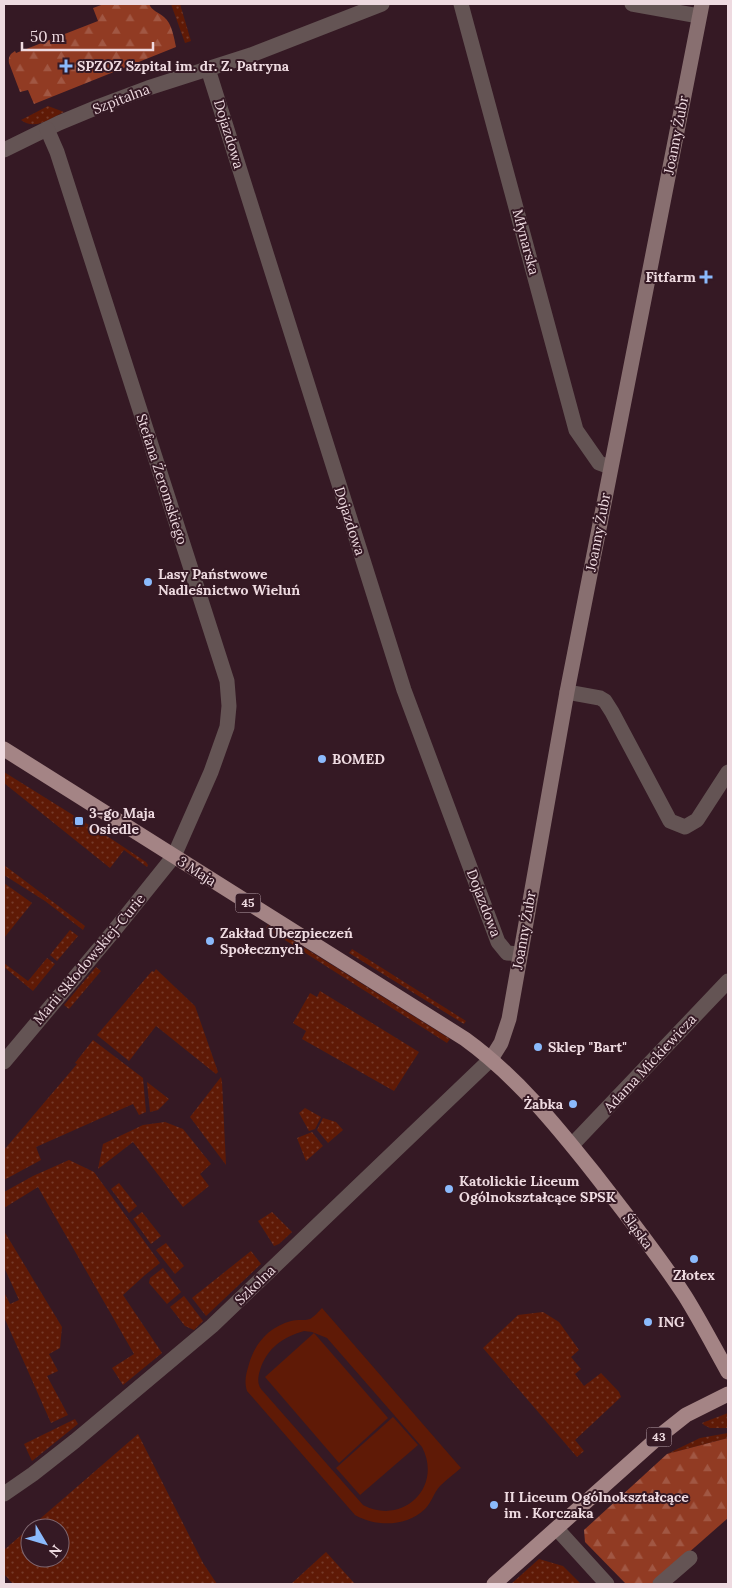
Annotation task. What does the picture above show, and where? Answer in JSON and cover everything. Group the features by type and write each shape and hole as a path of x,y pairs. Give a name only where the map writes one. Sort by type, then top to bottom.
{"main road":[{"name":"3 Maja","path":"4,749 465,1039 491,1059"},
{"name":"Śląska","path":"491,1059 520,1085 572,1145 634,1224 685,1296 728,1372"},
{"name":"43","path":"494,1584 662,1434 686,1415 728,1394"}],"street":[{"name":"Szpitalna","path":"4,150 90,110 148,88 251,54 382,4"},
{"name":"Młynarska","path":"461,4 576,430 599,463 610,467"},
{"path":"632,4 700,10"},
{"name":"Joanny Żubr","path":"491,1059 498,1049 509,1019 519,954 567,692 700,10"},
{"name":"Dojazdowa","path":"208,69 404,690 498,942 507,953 519,954"},
{"name":"Stefana Żeromskiego","path":"48,129 227,681 229,706 225,734 211,772 174,856"},
{"path":"567,692 600,698 605,701 617,720 670,821 685,827 697,820 728,772"},
{"name":"Marii Skłodowskiej-Curie","path":"4,1062 174,856"},
{"name":"Adama Mickiewicza","path":"572,1145 728,981"},
{"name":"Szkolna","path":"4,1494 40,1469 212,1326 491,1059"},
{"path":"557,1529 607,1584"},
{"path":"660,1584 690,1558"}],"shaded area":[{"path":"171,4 180,4 191,41 185,43"},
{"path":"48,106 64,112 37,124 26,123 21,120"},
{"path":"4,772 113,840 146,862 147,867 124,850 110,868 4,783"},
{"path":"4,865 85,926 83,930 45,901 4,875"},
{"path":"4,883 32,903 4,938"},
{"path":"268,925 450,1039 447,1043 266,928"},
{"path":"70,930 78,936 57,961 50,955"},
{"path":"352,949 466,1021 464,1024 349,953"},
{"path":"47,958 55,964 33,991 4,967 4,963 28,981"},
{"path":"96,967 101,971 69,1009 64,1005"},
{"path":"156,969 195,1006 218,1072 216,1074 156,1026 129,1061 97,1035 152,971 154,972"},
{"path":"320,991 419,1052 394,1091 302,1039 306,1031 293,1023 310,993 317,997"},
{"path":"93,1040 143,1078 146,1112 139,1115 133,1104 36,1147 41,1160 4,1180 4,1150 77,1064 75,1063"},
{"path":"221,1077 222,1082 226,1165 190,1117"},
{"path":"147,1082 169,1099 158,1110 150,1112"},
{"path":"305,1108 321,1117 315,1129 309,1131 299,1113"},
{"path":"323,1118 336,1122 343,1130 328,1143 317,1130"},
{"path":"165,1122 183,1129 211,1164 200,1174 209,1186 183,1207 133,1142 98,1169 103,1144 143,1125"},
{"path":"312,1132 323,1146 306,1161 297,1138"},
{"path":"69,1160 94,1172 160,1263 123,1295 162,1353 123,1385 112,1368 134,1354 38,1187 4,1208 4,1192 33,1176"},
{"path":"119,1183 137,1206 129,1213 111,1189"},
{"path":"142,1212 161,1236 151,1244 133,1219"},
{"path":"272,1212 292,1232 274,1246 258,1221"},
{"path":"4,1231 62,1327 60,1348 49,1354 58,1371 47,1376 68,1415 51,1423 4,1317 4,1292 10,1304 19,1300 4,1267"},
{"path":"166,1243 184,1266 175,1274 156,1250"},
{"path":"251,1251 261,1264 206,1316 192,1298"},
{"path":"163,1268 181,1292 167,1304 149,1283 150,1278"},
{"path":"184,1296 203,1321 194,1330 185,1326 170,1307"},
{"path":"322,1308 461,1468 440,1486 425,1509 409,1519 400,1522 381,1523 372,1522 355,1515 247,1391 246,1378 249,1364 255,1349 264,1337 276,1327 293,1320 310,1319","holes":["304,1331 327,1338 422,1447 427,1462 427,1476 423,1488 415,1499 405,1506 392,1510 378,1510 363,1505 261,1389 258,1380 260,1370 271,1350 289,1337"]},
{"path":"543,1312 559,1322 579,1350 571,1357 581,1369 575,1374 584,1386 601,1373 619,1392 621,1397 575,1440 584,1451 577,1457 483,1348 518,1315"},
{"path":"314,1333 388,1418 339,1463 265,1377"},
{"path":"728,1413 728,1428 710,1428 702,1423"},
{"path":"393,1417 418,1445 360,1495 336,1468"},
{"path":"75,1419 78,1424 32,1461 24,1444"},
{"path":"728,1433 728,1438 667,1454 700,1438"},
{"path":"138,1434 203,1563 217,1584 13,1584 4,1574 4,1550 20,1536 20,1568 70,1568 70,1518 41,1518"},
{"path":"326,1552 355,1584 291,1584"},
{"path":"539,1559 563,1566 581,1584 511,1584"}],"green space":[{"name":"SPZOZ Szpital im. dr. Z. Patryna","path":"104,4 149,4 169,23 176,47 34,104 28,90 20,92 9,63 11,55 15,51 16,53 98,21 93,8"},
{"path":"728,1438 728,1518 653,1584 626,1584 585,1542 584,1530 667,1454"}],"place":[{"name":"SPZOZ Szpital im. dr. Z. Patryna","path":"66,66"},
{"name":"Fitfarm","path":"706,277"},
{"name":"Lasy Państwowe Nadleśnictwo Wieluń","path":"148,582"},
{"name":"BOMED","path":"322,759"},
{"name":"3-go Maja Osiedle","path":"79,821"},
{"name":"Zakład Ubezpieczeń Społecznych","path":"210,941"},
{"name":"Sklep \"Bart\"","path":"538,1047"},
{"name":"Żabka","path":"573,1104"},
{"name":"Katolickie Liceum Ogólnokształcące SPSK","path":"449,1189"},
{"name":"Złotex","path":"694,1259"},
{"name":"ING","path":"648,1322"},
{"name":"II Liceum Ogólnokształcące im . Korczaka","path":"494,1505"}]}
